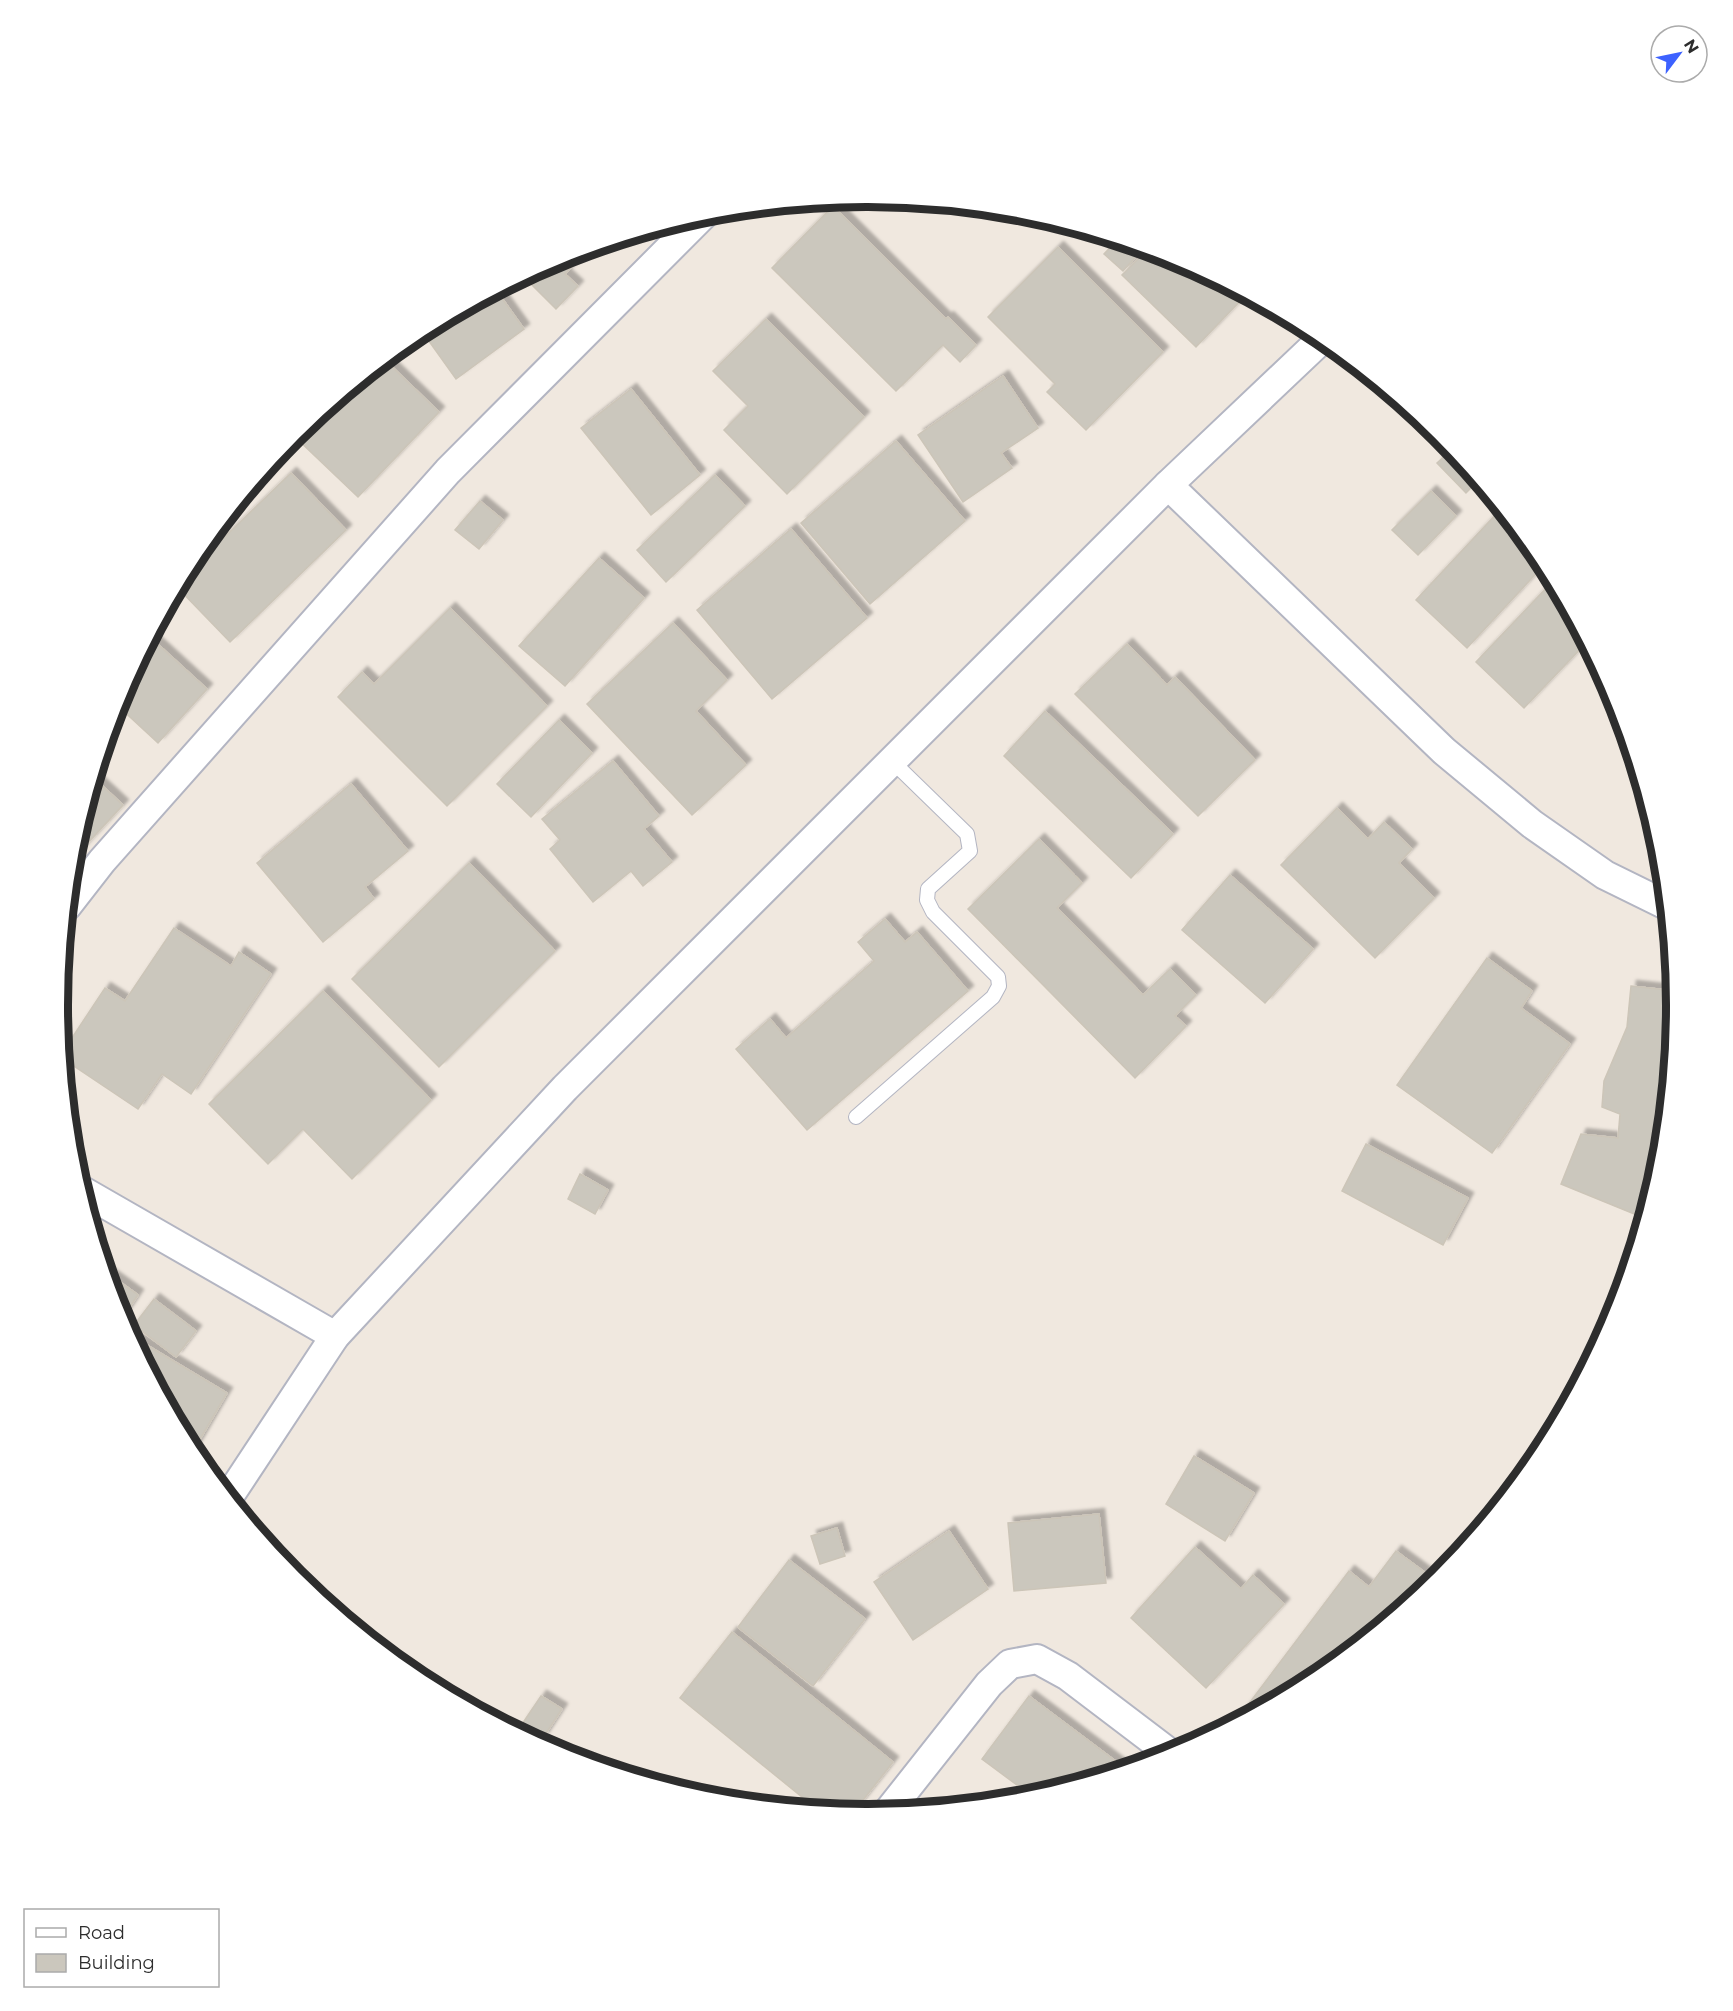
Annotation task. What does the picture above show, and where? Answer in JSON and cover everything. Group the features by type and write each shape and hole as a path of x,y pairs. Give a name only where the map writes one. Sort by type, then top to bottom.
{"street":[{"path":"75,896 102,861 448,471 691,227"},
{"path":"232,1491 335,1336 565,1088 1168,485 1316,345"},
{"path":"1168,485 1444,752 1532,824 1605,875 1659,902"},
{"path":"91,1196 335,1336"},
{"path":"895,1803 989,1684 1010,1664 1037,1659 1068,1676 1162,1748"}],"lane":[{"path":"856,1117 993,996 999,986 998,977 933,912 927,900 928,889 970,851 967,834 893,762"}],"building":[{"path":"831,208 835,208 946,319 948,317 976,345 960,362 943,345 896,391 772,268"},
{"path":"1112,246 1138,255 1123,271 1104,254"},
{"path":"1058,247 1163,352 1086,430 1047,392 1055,384 988,317"},
{"path":"1141,256 1172,267 1241,300 1196,347 1122,275"},
{"path":"577,261 565,274 578,286 556,309 532,285 541,276"},
{"path":"500,296 524,329 456,379 427,339"},
{"path":"766,319 864,417 787,494 724,430 748,406 713,371"},
{"path":"390,365 439,412 358,497 301,442 340,405"},
{"path":"1003,376 1038,428 1001,453 1012,468 963,502 918,435"},
{"path":"631,389 700,475 651,515 581,428"},
{"path":"896,441 965,521 870,604 801,523"},
{"path":"1445,456 1473,486 1466,493 1437,463"},
{"path":"291,473 346,530 230,642 183,593 210,551"},
{"path":"715,475 745,506 666,582 637,550"},
{"path":"1431,491 1456,516 1418,555 1392,530"},
{"path":"480,501 503,520 479,549 455,530"},
{"path":"1496,514 1537,572 1467,648 1416,600"},
{"path":"791,529 867,618 772,699 697,610"},
{"path":"599,558 644,598 565,686 519,646"},
{"path":"1547,588 1581,648 1524,708 1476,662"},
{"path":"450,608 547,706 447,806 338,697 362,672 374,684"},
{"path":"673,623 727,680 696,711 746,765 692,815 587,704"},
{"path":"155,642 207,689 158,743 124,711"},
{"path":"1127,644 1167,685 1175,677 1255,760 1198,816 1075,694"},
{"path":"1045,711 1173,834 1131,878 1004,756"},
{"path":"559,720 592,753 531,817 497,784"},
{"path":"613,761 659,816 644,829 672,862 643,886 631,871 593,902 550,849 560,840 542,819"},
{"path":"100,783 123,805 84,847"},
{"path":"351,784 408,851 365,887 374,899 323,942 257,863"},
{"path":"1337,808 1368,839 1384,822 1412,849 1399,863 1434,898 1375,958 1281,865"},
{"path":"1039,839 1082,883 1057,908 1143,995 1170,969 1196,995 1175,1016 1186,1026 1135,1078 968,909"},
{"path":"469,863 555,951 439,1067 352,979"},
{"path":"1230,875 1313,949 1265,1003 1182,930"},
{"path":"885,919 905,942 917,932 968,991 807,1130 736,1049 770,1019 786,1038 874,961 858,942"},
{"path":"174,928 231,966 239,952 271,974 191,1094 162,1074 138,1109 69,1063 69,1043 105,988 125,1001"},
{"path":"1487,958 1532,991 1521,1008 1570,1044 1492,1153 1397,1085"},
{"path":"1631,986 1665,990 1664,1058 1659,1110 1637,1215 1561,1184 1581,1134 1618,1138 1620,1114 1602,1107 1604,1081 1627,1027"},
{"path":"323,991 431,1100 352,1179 303,1129 268,1164 209,1104"},
{"path":"1366,1144 1468,1198 1443,1245 1342,1191"},
{"path":"580,1174 608,1190 595,1214 568,1199"},
{"path":"116,1279 138,1295 128,1310"},
{"path":"154,1299 196,1331 176,1357 134,1325"},
{"path":"142,1342 227,1393 198,1443 175,1405"},
{"path":"1194,1456 1254,1493 1225,1541 1166,1504"},
{"path":"1099,1514 1106,1583 1014,1591 1008,1523"},
{"path":"837,1528 845,1556 820,1564 811,1536"},
{"path":"949,1531 988,1589 913,1640 874,1582"},
{"path":"1195,1547 1241,1589 1253,1575 1284,1604 1206,1688 1131,1618"},
{"path":"1396,1551 1427,1574 1353,1639 1310,1670 1245,1708 1349,1571 1369,1587"},
{"path":"789,1560 865,1619 813,1686 738,1627"},
{"path":"732,1632 893,1762 860,1804 809,1802 680,1698"},
{"path":"541,1696 562,1709 544,1736 522,1724"},
{"path":"1029,1696 1118,1763 1022,1789 982,1759"}]}
